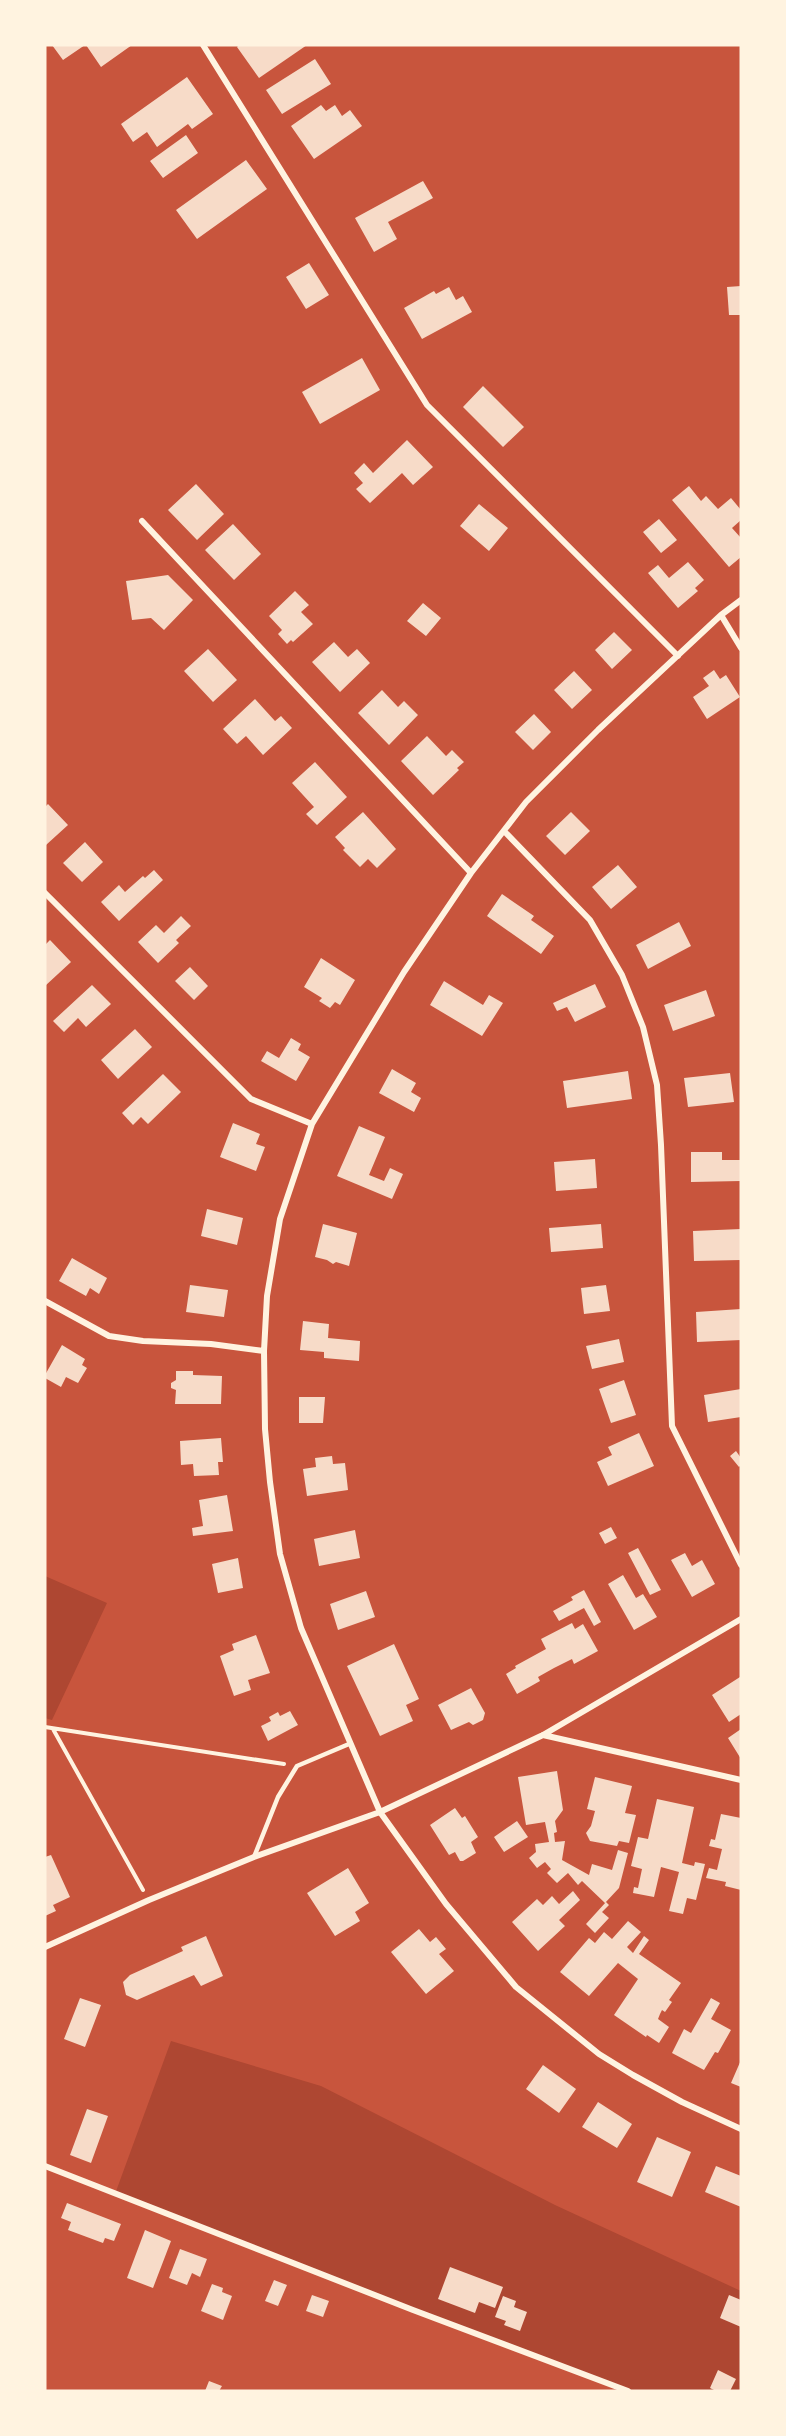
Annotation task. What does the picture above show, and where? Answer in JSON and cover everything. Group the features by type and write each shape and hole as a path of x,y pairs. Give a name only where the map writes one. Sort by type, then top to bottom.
{"street":[{"path":"203,45 427,405 678,656"},
{"path":"142,521 471,873"},
{"path":"741,600 721,615 526,802 471,873 404,972 312,1124 280,1220 267,1296 264,1351 267,1450 280,1554 301,1628 380,1812 446,1904 516,1987 599,2054 624,2070 682,2102 741,2128"},
{"path":"721,615 741,648"},
{"path":"504,831 590,920 622,975 643,1027 657,1085 672,1426 741,1565"},
{"path":"45,893 251,1099 312,1124"},
{"path":"45,1301 109,1336 143,1341 212,1344 264,1351"},
{"path":"45,1947 149,1900 254,1857 380,1812 543,1735 741,1619"},
{"path":"543,1735 741,1780"},
{"path":"45,2166 413,2310 628,2391"}],"lane":[{"path":"254,1857 278,1797 297,1766 349,1744"}],"path":[{"path":"45,1726 297,1766"},
{"path":"53,1728 149,1900"}],"shaded area":[{"path":"45,1576 107,1603 52,1720 45,1718"},
{"path":"171,2041 321,2086 555,2205 741,2291 741,2391 630,2391 115,2194"}],"building":[{"path":"52,45 85,45 63,60"},
{"path":"86,45 132,45 101,67"},
{"path":"239,45 307,45 259,78 237,47"},
{"path":"315,59 331,84 282,114 266,90"},
{"path":"187,77 213,114 192,129 188,124 157,147 147,132 133,142 121,124"},
{"path":"321,105 326,111 335,105 342,116 350,110 362,126 314,159 291,126"},
{"path":"186,135 198,153 163,178 150,161"},
{"path":"246,160 267,189 197,239 176,210"},
{"path":"423,181 433,198 388,222 397,239 374,252 355,218"},
{"path":"309,263 329,295 306,309 286,277"},
{"path":"741,286 741,315 729,315 727,287"},
{"path":"449,287 456,300 463,296 472,312 422,339 404,308 434,291 436,294"},
{"path":"362,358 380,390 320,424 302,392"},
{"path":"483,386 524,427 503,447 463,407"},
{"path":"407,440 433,467 413,485 402,473 370,503 356,489 363,483 354,473 364,463 373,473"},
{"path":"196,484 224,514 197,540 168,510"},
{"path":"689,486 701,501 706,496 718,509 731,498 741,510 741,520 732,528 741,538 741,557 729,567 672,500"},
{"path":"479,504 508,528 489,551 460,526"},
{"path":"659,519 677,540 661,553 643,532"},
{"path":"233,524 261,554 234,580 205,550"},
{"path":"688,562 704,580 695,588 698,591 678,608 648,573 658,565 669,578"},
{"path":"168,575 193,600 164,630 151,618 132,620 126,581"},
{"path":"295,591 309,605 301,612 313,624 293,642 291,640 287,644 278,634 282,630 269,616"},
{"path":"423,603 441,618 426,636 407,621"},
{"path":"614,632 632,650 612,669 595,650"},
{"path":"334,642 348,657 357,649 370,663 340,692 312,662"},
{"path":"208,649 237,680 213,702 184,671"},
{"path":"714,670 720,679 726,675 740,697 707,719 693,697 709,686 703,678"},
{"path":"574,671 592,690 572,709 554,690"},
{"path":"382,690 398,707 404,701 418,715 389,745 358,713"},
{"path":"255,699 275,721 281,716 292,728 263,755 246,736 237,744 223,729"},
{"path":"534,714 551,732 533,750 515,732"},
{"path":"427,736 446,756 452,750 464,762 457,768 459,770 433,795 401,761"},
{"path":"315,762 347,797 317,825 306,814 314,807 292,783"},
{"path":"48,804 68,825 46,845 45,807"},
{"path":"363,812 396,849 377,868 368,859 360,867 343,850 345,848 335,837"},
{"path":"571,812 590,831 565,855 546,836"},
{"path":"85,842 103,862 82,882 63,863"},
{"path":"618,865 637,887 611,909 592,887"},
{"path":"154,870 163,880 119,921 101,902 119,885 125,892 143,876 145,878"},
{"path":"502,894 534,916 531,920 554,936 541,954 487,916"},
{"path":"181,916 191,926 176,940 179,943 158,963 138,942 156,925 164,933"},
{"path":"679,922 691,946 648,969 636,945"},
{"path":"50,940 71,962 45,986 45,945"},
{"path":"321,958 355,980 340,1005 335,1002 330,1008 319,1001 322,998 304,987"},
{"path":"190,967 208,986 194,1000 175,981"},
{"path":"444,981 483,1005 489,995 503,1003 482,1036 430,1005"},
{"path":"595,984 606,1007 575,1022 567,1007 557,1011 553,1003"},
{"path":"92,985 111,1004 86,1027 78,1018 64,1032 53,1021"},
{"path":"706,990 715,1016 673,1031 664,1005"},
{"path":"135,1029 152,1047 118,1079 101,1060"},
{"path":"291,1038 301,1044 298,1050 310,1057 296,1081 261,1061 267,1051 279,1058"},
{"path":"392,1069 416,1083 411,1092 421,1098 414,1112 379,1093"},
{"path":"628,1071 632,1099 567,1108 563,1081"},
{"path":"730,1073 734,1102 688,1107 684,1078"},
{"path":"163,1074 181,1092 148,1124 141,1117 133,1125 122,1113"},
{"path":"233,1123 260,1134 256,1144 265,1147 256,1171 220,1157"},
{"path":"359,1126 385,1137 369,1175 384,1181 390,1168 403,1174 392,1199 337,1176"},
{"path":"691,1152 722,1152 722,1160 741,1160 741,1181 691,1182"},
{"path":"595,1159 597,1188 556,1191 554,1162"},
{"path":"207,1209 243,1218 237,1245 201,1236"},
{"path":"323,1224 357,1233 349,1266 336,1262 333,1264 315,1257"},
{"path":"601,1224 603,1248 551,1252 549,1228"},
{"path":"741,1229 741,1260 694,1261 693,1231"},
{"path":"72,1258 107,1278 99,1294 90,1288 86,1296 59,1281"},
{"path":"190,1285 228,1290 224,1317 186,1312"},
{"path":"606,1285 610,1311 584,1314 581,1288"},
{"path":"741,1309 741,1340 697,1342 696,1312"},
{"path":"303,1321 329,1324 328,1338 360,1341 359,1361 324,1358 324,1352 300,1350"},
{"path":"619,1339 624,1362 592,1369 586,1346"},
{"path":"62,1345 85,1359 82,1365 87,1368 78,1383 66,1377 61,1387 45,1378 45,1375"},
{"path":"176,1371 193,1371 193,1375 222,1376 221,1404 175,1404 176,1390 171,1388 171,1383 176,1380"},
{"path":"624,1380 636,1415 611,1423 599,1389"},
{"path":"741,1389 741,1417 708,1422 704,1395"},
{"path":"299,1397 325,1397 323,1423 299,1423"},
{"path":"639,1433 654,1466 608,1486 597,1462 612,1455 608,1447"},
{"path":"221,1438 223,1462 218,1462 219,1475 194,1476 193,1464 181,1465 180,1441"},
{"path":"736,1451 741,1458 739,1467 730,1456"},
{"path":"332,1456 333,1464 345,1463 348,1490 307,1496 303,1469 316,1467 315,1458"},
{"path":"227,1495 233,1531 193,1536 192,1528 203,1526 199,1500"},
{"path":"611,1527 617,1538 605,1544 599,1533"},
{"path":"355,1530 360,1558 319,1566 314,1539"},
{"path":"638,1548 661,1590 650,1595 628,1553"},
{"path":"685,1553 692,1566 702,1560 715,1584 692,1597 671,1560"},
{"path":"238,1558 243,1588 218,1593 212,1564"},
{"path":"623,1575 636,1598 643,1594 657,1617 634,1630 608,1584"},
{"path":"584,1590 601,1622 594,1626 584,1608 559,1621 553,1611 573,1600 571,1597"},
{"path":"366,1591 375,1617 338,1630 330,1604"},
{"path":"572,1623 575,1629 583,1624 598,1651 574,1664 572,1659 554,1668 538,1677 540,1681 517,1694 506,1674 516,1668 515,1666 546,1649 541,1639"},
{"path":"256,1635 270,1673 248,1680 251,1690 234,1696 220,1656 234,1650 232,1644"},
{"path":"394,1644 419,1699 406,1705 413,1721 380,1736 347,1666"},
{"path":"740,1677 741,1714 729,1722 712,1695"},
{"path":"471,1688 485,1713 483,1720 473,1725 469,1722 451,1730 438,1705"},
{"path":"290,1711 298,1725 268,1741 261,1726 271,1721 269,1717 278,1712 280,1716"},
{"path":"741,1729 741,1759 728,1738"},
{"path":"557,1771 563,1810 555,1821 557,1832 554,1833 555,1842 565,1841 562,1860 589,1875 592,1864 612,1870 618,1850 628,1853 619,1888 605,1903 582,1881 578,1885 568,1873 557,1883 547,1873 551,1869 545,1862 537,1868 529,1858 536,1852 535,1844 549,1842 545,1822 526,1825 518,1777"},
{"path":"595,1777 632,1786 625,1813 636,1815 629,1843 619,1841 617,1846 590,1841 586,1833 591,1826 595,1811 587,1809"},
{"path":"657,1799 694,1807 682,1863 694,1866 695,1862 705,1864 696,1900 687,1898 683,1914 669,1911 679,1872 661,1867 654,1897 633,1893 634,1887 638,1888 642,1869 631,1866 638,1837 648,1839"},
{"path":"455,1808 462,1818 465,1816 478,1837 471,1842 476,1853 463,1861 460,1861 455,1852 449,1855 430,1825"},
{"path":"721,1814 741,1818 741,1890 725,1886 726,1882 706,1878 709,1868 717,1870 722,1849 709,1846 711,1839 715,1840"},
{"path":"517,1821 528,1837 504,1852 494,1837"},
{"path":"51,1855 70,1897 53,1905 56,1911 45,1916 45,1857"},
{"path":"348,1868 369,1903 355,1912 360,1921 335,1936 307,1893"},
{"path":"573,1891 580,1900 559,1920 565,1926 538,1951 512,1922 537,1899 543,1905 552,1896 559,1904"},
{"path":"606,1902 609,1905 602,1912 609,1918 595,1933 586,1924"},
{"path":"628,1921 641,1932 627,1947 633,1953 644,1936 649,1940 639,1954 681,1983 669,2000 672,2002 665,2012 662,2010 658,2019 669,2027 659,2043 614,2015 638,1979 618,1963 589,1996 560,1972 589,1938 595,1943 604,1932 612,1939"},
{"path":"419,1929 430,1942 436,1937 446,1949 439,1954 454,1971 426,1994 391,1952"},
{"path":"206,1936 223,1976 201,1986 194,1975 137,2000 126,1995 123,1982 130,1975 183,1951 181,1947"},
{"path":"80,1998 101,2005 85,2047 64,2039"},
{"path":"711,1998 720,2003 711,2019 731,2030 718,2053 715,2052 704,2070 672,2053 684,2029 691,2033"},
{"path":"741,2060 741,2087 731,2083"},
{"path":"543,2065 576,2089 559,2113 526,2089"},
{"path":"598,2102 632,2124 617,2148 582,2127"},
{"path":"87,2109 108,2116 91,2163 70,2155"},
{"path":"657,2137 691,2152 672,2197 637,2182"},
{"path":"716,2166 741,2176 741,2207 705,2192"},
{"path":"67,2203 121,2224 114,2241 105,2238 103,2243 68,2230 71,2222 61,2218"},
{"path":"145,2230 171,2241 153,2288 127,2278"},
{"path":"180,2249 207,2259 200,2277 192,2273 187,2285 169,2278"},
{"path":"450,2267 503,2287 495,2308 479,2302 475,2313 438,2299"},
{"path":"274,2280 287,2285 278,2306 265,2301"},
{"path":"212,2284 223,2288 222,2292 232,2296 223,2320 201,2311"},
{"path":"312,2295 329,2301 323,2317 306,2311"},
{"path":"729,2295 741,2300 741,2327 720,2318"},
{"path":"503,2296 516,2301 514,2307 527,2312 520,2331 504,2325 506,2321 495,2317"},
{"path":"718,2370 736,2379 730,2391 716,2391 710,2388"},
{"path":"209,2381 222,2386 219,2391 205,2391"}]}
